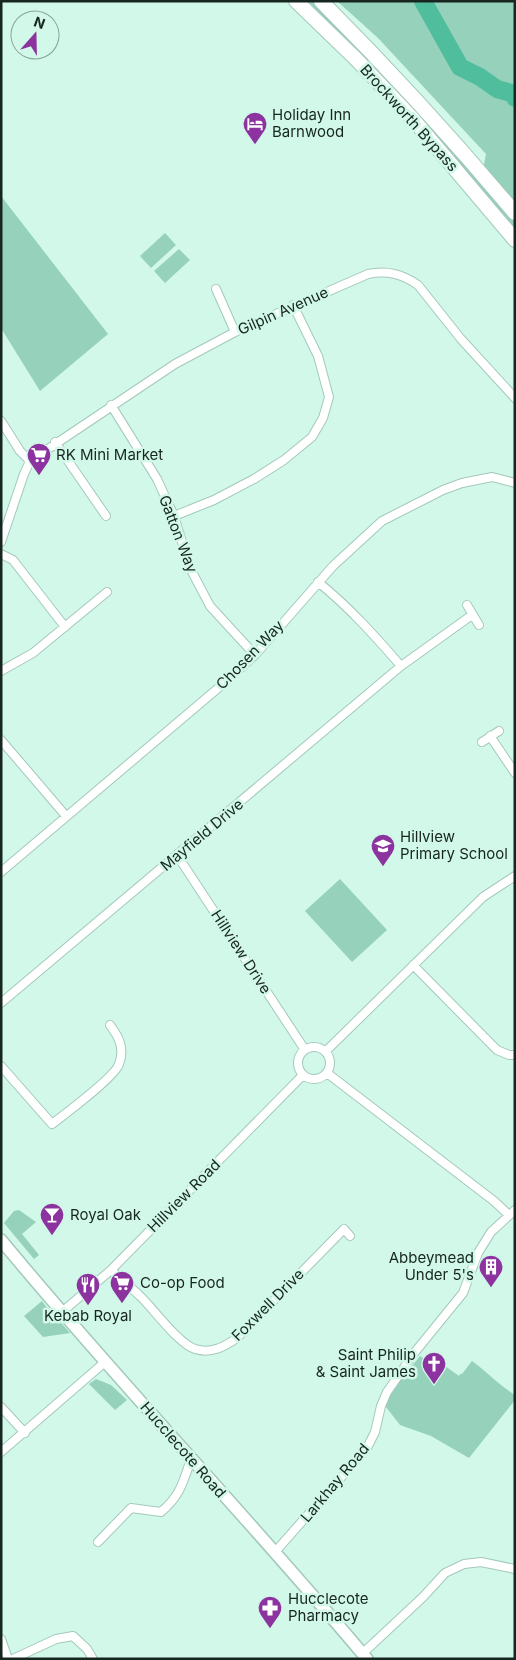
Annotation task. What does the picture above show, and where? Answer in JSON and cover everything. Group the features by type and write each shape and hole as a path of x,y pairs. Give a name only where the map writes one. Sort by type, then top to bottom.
{"highway":[{"name":"Brockworth Bypass","path":"296,1 412,118 515,240"},
{"name":"Brockworth Bypass","path":"321,1 436,120 515,213"}],"street":[{"name":"Gilpin Avenue","path":"30,461 111,405 175,364 235,332 293,305 368,274 378,272 402,276 426,292 461,339 515,398"},
{"path":"216,289 235,332"},
{"path":"174,516 214,500 254,479 284,460 312,437 323,418 329,397 318,356 293,305"},
{"name":"Gatton Way","path":"111,405 157,479 174,516 190,568 210,606 254,655"},
{"path":"1,421 20,451 30,461 1,542"},
{"path":"56,442 106,516"},
{"name":"Chosen Way","path":"1,872 223,684 254,655 332,566 382,521 410,506 462,483 492,477 515,482"},
{"path":"1,554 13,560 65,628"},
{"path":"318,582 367,627 401,666"},
{"path":"1,671 34,652 108,592"},
{"path":"467,605 479,625"},
{"name":"Mayfield Drive","path":"1,1003 401,666 472,615"},
{"path":"482,742 499,731"},
{"path":"490,736 515,773"},
{"path":"1,740 66,816"},
{"name":"Hillview Drive","path":"177,855 305,1050"},
{"path":"326,1051 484,897 515,876"},
{"path":"412,966 497,1050 509,1055 515,1055"},
{"path":"1,1066 52,1124 116,1070 122,1055 122,1048 118,1035 110,1025"},
{"path":"118,1035 127,1032"},
{"path":"309,1047 318,1047 326,1051 331,1064 324,1076 310,1079 300,1071 299,1056 305,1050 309,1047"},
{"path":"327,1073 512,1213"},
{"name":"Hillview Road","path":"62,1312 111,1270 303,1075"},
{"name":"Larkhay Road","path":"275,1552 367,1448 387,1392 415,1352 463,1293 478,1253 491,1232 512,1213"},
{"name":"Foxwell Drive","path":"111,1270 143,1299 185,1344 202,1351 214,1350 222,1348 237,1338 341,1227 350,1236"},
{"name":"Hucclecote Road","path":"1,1240 105,1362 365,1656"},
{"path":"1,1452 105,1362"},
{"path":"1,1407 24,1433"},
{"path":"98,1542 131,1508 162,1512 173,1501 191,1459"},
{"path":"365,1656 445,1573 464,1564 480,1562 515,1569"},
{"path":"13,1659 56,1639 73,1636 88,1649 93,1659"},
{"path":"1,1638 8,1659"}],"green space":[{"path":"308,1 314,1 407,99 515,222 515,231 406,101 347,38 345,40"},
{"path":"337,1 515,1 515,207 483,170 486,154 378,38"},
{"path":"1,196 108,334 40,391 1,328"},
{"path":"165,233 176,245 151,268 140,256"},
{"path":"179,249 190,260 165,283 154,271"},
{"path":"340,879 387,930 352,962 305,911"},
{"path":"19,1210 36,1222 22,1234 39,1255 34,1259 4,1223 14,1211"},
{"path":"42,1301 70,1333 43,1337 24,1316"},
{"path":"420,1356 434,1365 438,1361 459,1376 472,1361 515,1395 515,1400 469,1458 431,1436 400,1425 386,1407 389,1395"},
{"path":"96,1379 111,1385 127,1400 115,1410 89,1384"}],"waterway":[{"path":"423,1 460,67 480,77 497,89 515,94 515,98"}],"place":[{"name":"Holiday Inn Barnwood","path":"255,145"},
{"name":"RK Mini Market","path":"39,476"},
{"name":"Hillview Primary School","path":"383,867"},
{"name":"Royal Oak","path":"52,1236"},
{"name":"Abbeymead Under 5's","path":"491,1288"},
{"name":"Co-op Food","path":"122,1304"},
{"name":"Kebab Royal","path":"88,1306"},
{"name":"Saint Philip & Saint James","path":"434,1385"},
{"name":"Hucclecote Pharmacy","path":"270,1629"}]}
